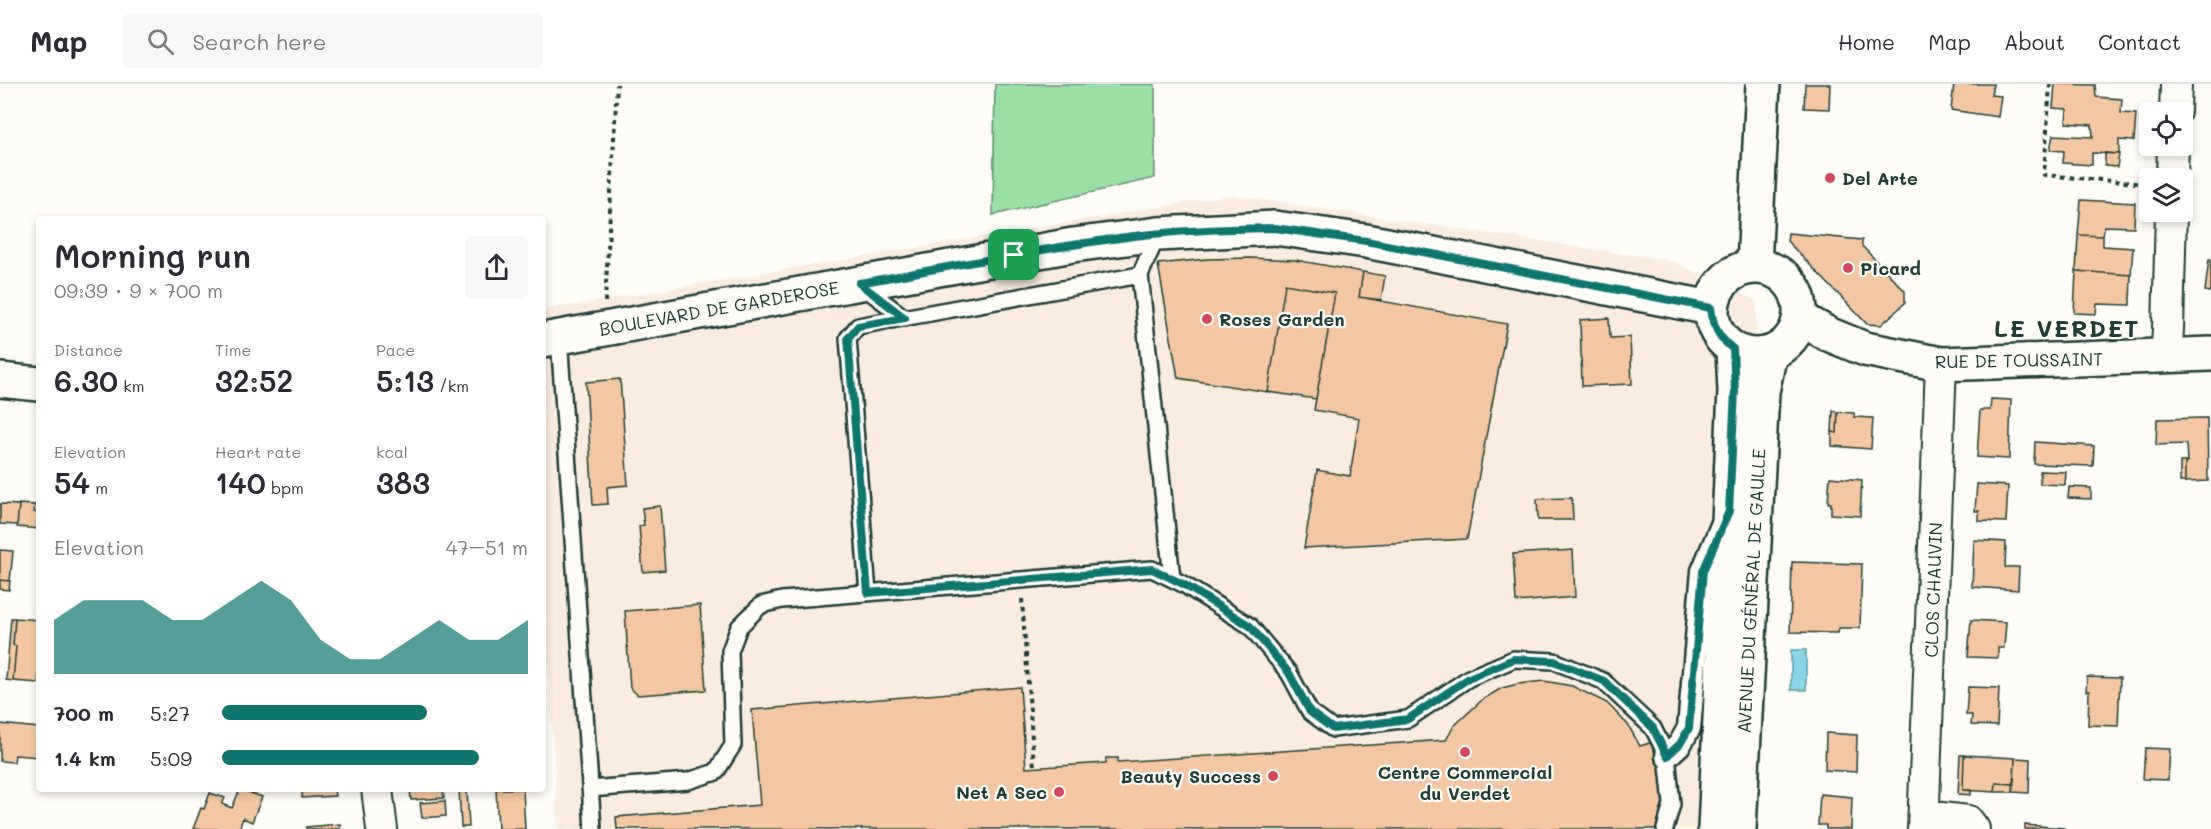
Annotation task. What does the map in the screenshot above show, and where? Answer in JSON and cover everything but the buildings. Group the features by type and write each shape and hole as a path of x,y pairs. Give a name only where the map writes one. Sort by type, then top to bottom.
{"main road":[{"path":"1754,266 1763,84"},
{"name":"BOULEVARD DE GARDEROSE","path":"551,338 1073,245 1158,234 1275,228 1378,243 1711,308"},
{"path":"1754,266 1766,267 1789,281 1800,305 1800,318 1790,340 1781,348 1757,356 1733,349 1724,342 1716,332 1711,308 1720,284 1729,275 1754,266"},
{"name":"RUE DE TOUSSAINT","path":"1800,318 1828,334 1865,349 1941,364 2211,354"},
{"name":"AVENUE DU GÉNÉRAL DE GAULLE","path":"1715,829 1735,391 1733,349"},
{"name":"AVENUE DU GÉNÉRAL DE GAULLE","path":"1739,829 1762,392 1770,353"},
{"path":"0,380 36,384"}],"street":[{"path":"2175,102 2176,84"},
{"path":"2166,356 2171,222"},
{"name":"CLOS CHAUVIN","path":"1941,364 1923,823 1968,821 1974,829"},
{"path":"1667,756 1680,744 1689,728 1703,571 1729,511"},
{"path":"377,792 382,829"}],"lane":[{"path":"1158,234 1140,275 1172,578"},
{"path":"868,593 848,338 858,326 1140,275"},
{"path":"859,283 905,318"},
{"path":"551,338 593,829"},
{"path":"590,789 688,781 716,772 733,745 730,651 739,627 761,605 782,600 1152,569 1172,578 1250,626 1289,673 1310,712 1333,729 1408,719 1469,678 1514,659 1554,661 1604,681 1653,728 1667,756 1672,804 1665,829"}],"path":[{"path":"603,329 616,84"},
{"path":"2050,84 2044,175 2139,183"},
{"path":"1021,580 1034,767"}],"shaded area":[{"path":"1231,195 1672,261 1757,301 1743,829 558,829 546,627 546,309"}],"green space":[{"path":"995,84 1155,84 1155,178 993,215"}],"water":[{"path":"1791,650 1806,650 1806,690 1791,690"}],"place":[{"name":"Del Arte","path":"1830,178"},
{"name":"Picard","path":"1848,268"},
{"name":"Roses Garden","path":"1207,319"},
{"name":"Centre Commercial du Verdet","path":"1465,752"},
{"name":"Beauty Success","path":"1273,776"},
{"name":"Net A Sec","path":"1059,792"}],"district":[{"name":"LE VERDET","path":"2067,327"}],"route":[{"path":"1275,228 1366,241 1711,308 1716,332 1733,349 1735,391 1729,511 1703,571 1689,728 1680,744 1667,756 1653,728 1604,681 1554,661 1514,659 1469,678 1408,719 1333,729 1310,712 1289,673 1250,626 1183,584 1152,569 868,593 848,338 858,326 905,318 859,283 1014,255 1135,236 1275,228"}]}
